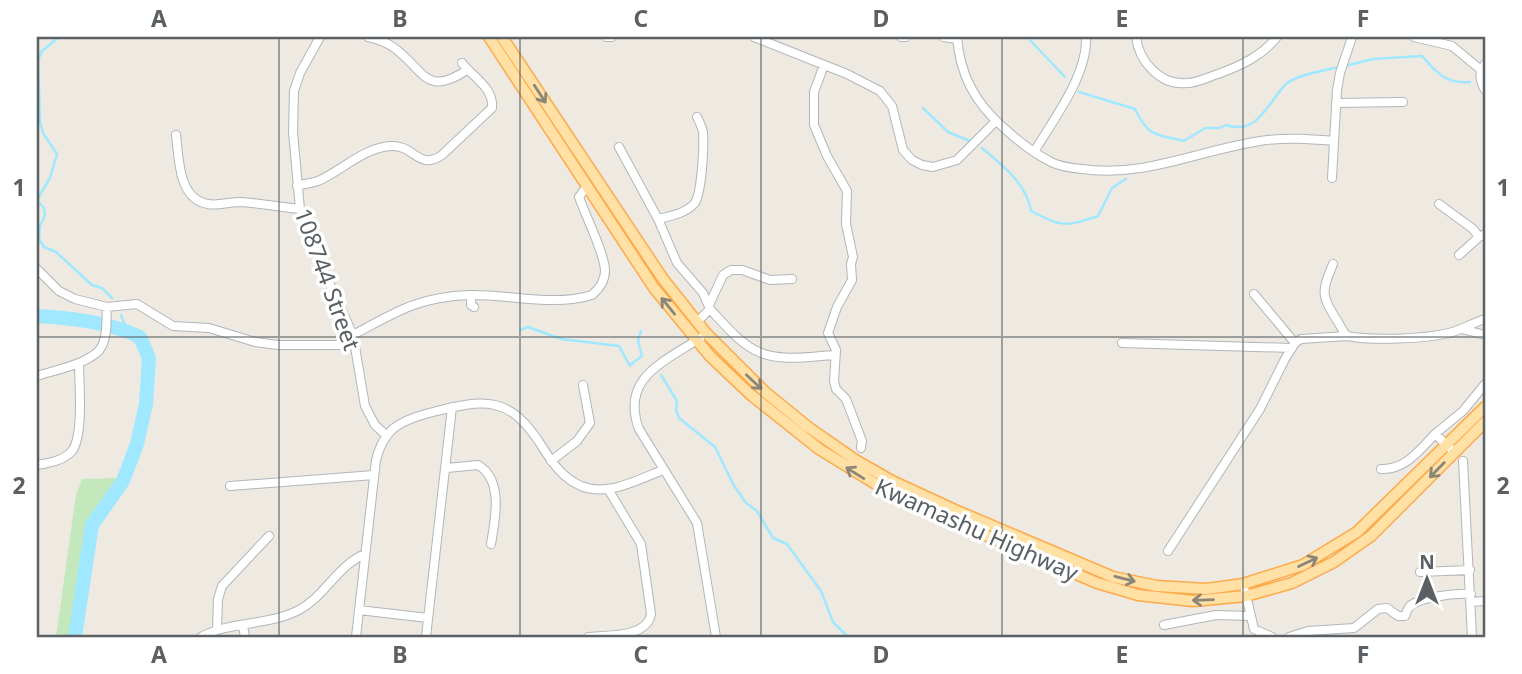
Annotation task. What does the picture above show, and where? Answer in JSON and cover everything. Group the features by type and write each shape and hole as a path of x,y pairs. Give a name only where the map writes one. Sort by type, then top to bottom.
{"main road":[{"name":"Kwamashu Highway","path":"489,37 654,288 701,337 732,377 775,416 851,470 927,511 1079,569 1138,595 1192,601 1292,583 1342,557 1371,536 1485,407"},
{"name":"Kwamashu Highway","path":"502,37 663,279 697,323 701,337"},
{"name":"Kwamashu Highway","path":"1450,449 1485,422"}],"street":[{"name":"108744 Street","path":"320,37 300,73 294,91 293,132 300,209 320,263 353,335 365,406 375,425 386,435"},
{"path":"297,186 316,182 359,157 386,146 401,147 427,161 436,159 492,108 488,91 464,67 447,82 431,80 394,47 368,37"},
{"path":"606,37 612,37"},
{"path":"754,37 860,80 886,97 892,106 904,150 912,160 922,165 933,167 957,160 996,121"},
{"path":"944,37 957,38 961,65 976,99 996,121 1034,152 1054,163 1117,172 1146,168 1259,141 1334,141"},
{"path":"1034,152 1080,70 1085,55 1086,37"},
{"path":"1136,37 1144,60 1160,77 1168,82 1184,84 1229,70 1255,57 1277,37"},
{"path":"1332,178 1340,73 1352,37"},
{"path":"1414,37 1452,46 1483,67 1480,78 1485,90"},
{"path":"824,65 814,92 814,125 827,156 847,191 846,225 853,257 852,280 837,307 828,333 833,340 836,389 846,399 862,441 861,447"},
{"path":"1336,103 1403,102"},
{"path":"658,219 678,214 697,200 703,133 697,117"},
{"path":"176,135 186,188 190,195 199,201 210,204 241,202 300,209"},
{"path":"618,147 658,219 677,262 703,293 709,307 747,344 764,354 783,357 835,355"},
{"path":"353,335 420,301 471,295 557,300 585,297 596,292 604,277 602,257 579,197 587,186"},
{"path":"1439,204 1482,236 1460,255"},
{"path":"1333,264 1325,284 1324,297 1326,306 1347,336"},
{"path":"37,270 53,286 85,303 107,307 137,304 169,324 209,328 265,344 355,345"},
{"path":"697,323 709,307 723,275 731,270 741,270 770,280 792,279"},
{"path":"1254,294 1294,345"},
{"path":"471,295 471,305 474,307"},
{"path":"37,376 79,363 99,351 106,332 107,307"},
{"path":"1168,551 1260,409 1294,345 1301,339 1347,336 1416,337 1450,333 1485,319"},
{"path":"1462,329 1485,335"},
{"path":"701,337 642,379 633,402 639,429 697,523 716,637"},
{"path":"1122,343 1294,345"},
{"path":"37,465 61,459 75,446 78,431 79,363"},
{"path":"1381,470 1403,465 1463,411 1485,384"},
{"path":"551,461 578,441 590,423 583,385"},
{"path":"356,637 378,452 386,435 411,418 452,407 488,403 510,410 521,417 551,461 568,479 583,487 608,489 663,470"},
{"path":"426,637 452,407"},
{"path":"1435,435 1450,449"},
{"path":"1463,461 1472,637"},
{"path":"447,468 478,466 483,468 492,480 495,504 491,544"},
{"path":"230,486 374,475"},
{"path":"588,637 641,629 649,622 651,614 641,544 608,489"},
{"path":"217,630 218,599 222,586 269,536"},
{"path":"201,637 217,630 284,616 303,607 349,564 365,554"},
{"path":"1420,572 1470,570"},
{"path":"1244,590 1255,630 1270,637"},
{"path":"1289,637 1308,631 1354,628 1378,609 1387,608 1398,616 1405,616 1413,604 1440,597 1485,601"},
{"path":"359,610 428,618"},
{"path":"1164,625 1216,615 1250,616"},
{"path":"243,626 245,637"}],"green space":[{"path":"121,478 90,525 72,637 56,637 76,495 82,479"}],"waterway":[{"path":"59,37 42,51 38,60 40,122 43,133 57,154 50,178 37,200 44,208 45,215 40,226 39,239 44,247 56,252 92,285 102,288 112,298"},
{"path":"1027,37 1065,77"},
{"path":"1345,66 1373,59 1422,56 1432,68 1448,79 1470,82"},
{"path":"1079,92 1135,109 1149,130 1184,141 1205,128 1246,126 1261,115 1290,81 1339,67"},
{"path":"923,108 948,132 970,141"},
{"path":"982,148 1019,184 1029,201 1031,211 1057,223 1078,222 1098,216 1112,188 1126,179"},
{"path":"121,315 127,331"},
{"path":"37,316 90,322 128,332 140,337 149,358 146,404 137,444 123,481 92,525 75,637"},
{"path":"520,330 528,327 561,339 619,346 630,366"},
{"path":"630,365 642,356 638,341 641,331"},
{"path":"661,375 677,401 679,418 715,447 733,484 746,503 757,511 773,538 787,544 821,591 833,622 848,637"}]}
